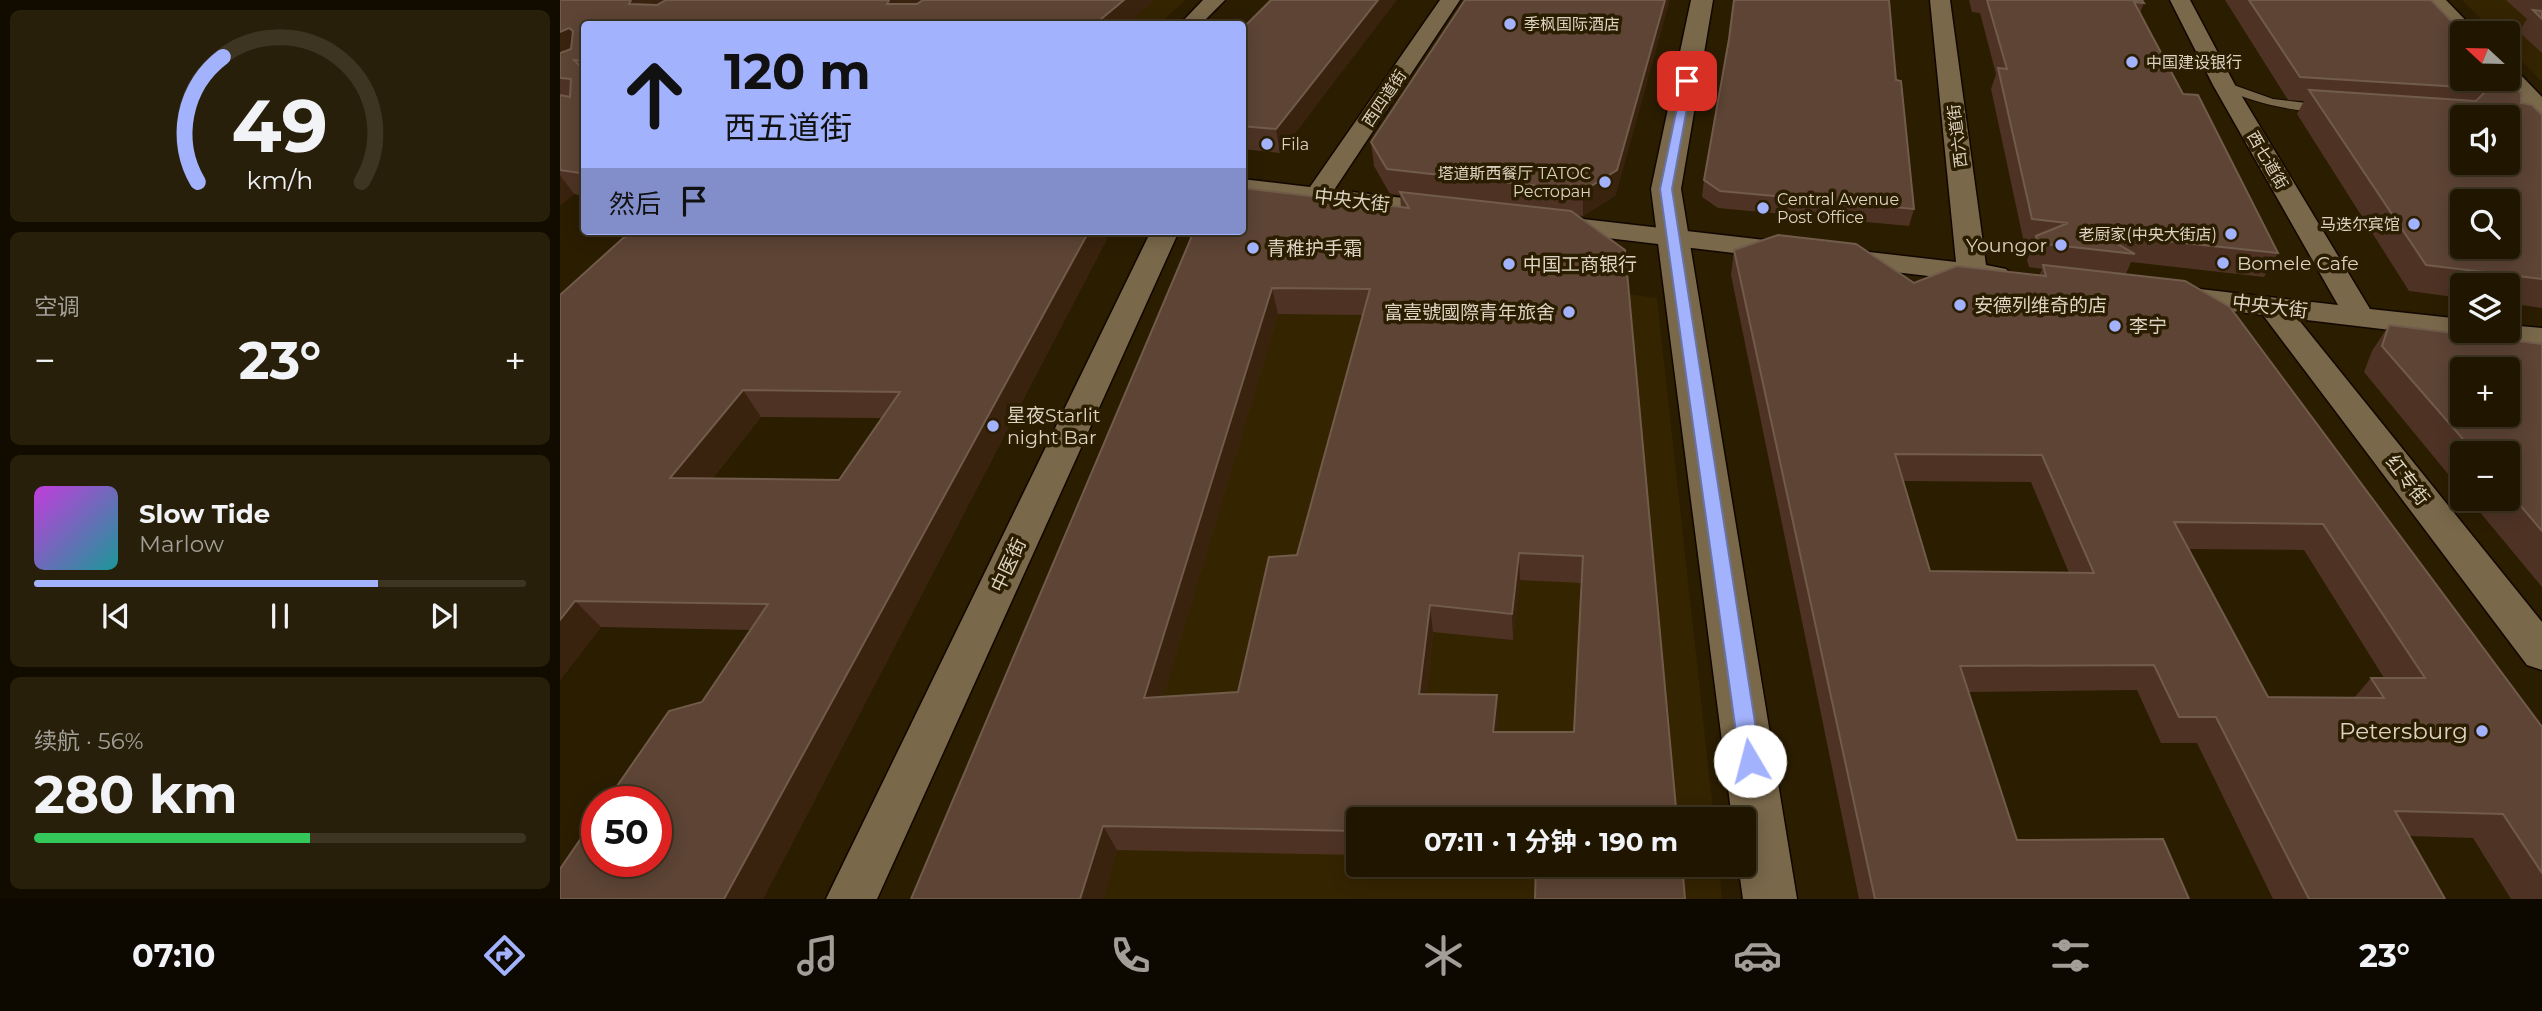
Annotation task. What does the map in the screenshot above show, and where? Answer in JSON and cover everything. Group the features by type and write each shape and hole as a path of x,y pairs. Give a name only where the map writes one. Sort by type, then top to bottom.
{"main road":[{"path":"1702,0 1666,189 1770,899"}],"street":[{"path":"1193,21 1215,0"},
{"name":"西四道街","path":"1317,196 1450,0"},
{"name":"西六道街","path":"1940,0 1972,272"},
{"name":"西七道街","path":"2180,0 2224,85 2360,317"},
{"path":"2435,0 2455,21"},
{"path":"2519,91 2538,119"},
{"name":"中央大街","path":"1246,187 1479,215"},
{"path":"1519,219 2027,278"},
{"name":"中医街","path":"851,899 1163,235"},
{"name":"中央大街","path":"2150,293 2450,328"},
{"name":"红专街","path":"2273,307 2542,653"},
{"path":"2520,336 2542,338"}],"lane":[{"path":"2224,85 2250,99 2280,106 2332,110"}],"shaded area":[{"path":"998,0 1186,0 1162,21 968,21"},
{"path":"2462,0 2542,0 2542,82 2520,59 2520,21 2483,21"},
{"path":"1239,242 1657,298 1713,807 1346,807 1346,877 1720,877 1722,899 974,899"}],"building":[{"path":"560,0 631,0 629,4 657,5 666,0 889,0 887,4 917,4 923,0 1124,0 1099,21 581,21 581,61 574,60 581,67 580,173 560,170 560,95 570,97 571,79 560,78 560,53 571,49 573,31 569,28 560,32"},
{"path":"1271,0 1378,0 1276,129 1246,126 1246,25"},
{"path":"1465,0 1665,0 1617,170 1583,191 1387,169 1371,142"},
{"path":"1734,0 1889,0 1896,80 1901,81 1914,209 1720,191 1704,180"},
{"path":"1987,0 2142,0 2144,3 2134,2 2183,94 2198,95 2278,253 2100,234 2135,254 2037,243 2036,236 2068,223 2032,219 1998,68 2007,69"},
{"path":"2249,0 2431,0 2451,21 2450,86 2300,77"},
{"path":"2533,10 2542,11 2542,19"},
{"path":"2309,90 2476,101 2484,93 2481,91 2519,91 2521,103 2532,105 2542,115 2542,279 2520,276 2520,273 2492,273 2426,265"},
{"path":"1246,188 1409,208 1400,192 1571,211 1625,250 1676,807 1346,807 1346,831 1103,826 1080,899 911,899 1192,235 1246,235","holes":["1272,288 1370,289 1297,555 1269,557 1238,692 1144,698","1519,553 1583,556 1574,732 1493,732 1497,695 1419,694 1430,605 1512,614"]},
{"path":"627,235 1087,235 724,899 560,899 560,869 581,838 581,877 672,877 672,786 617,786 669,711 702,702 768,604 575,601 560,620 560,295","holes":["743,390 900,392 839,480 670,478"]},
{"path":"1778,235 1856,244 1914,283 1957,266 2046,276 2043,265 2185,281 2230,307 2542,727 2542,873 2503,814 2395,811 2445,899 2309,899 2216,717 2179,717 2154,665 1960,666 2017,840 2163,839 2189,899 1875,899 1734,250","holes":["1895,454 2042,455 2094,573 1930,571","2174,522 2323,524 2425,678 2371,678 2384,698 2268,697"]},
{"path":"2389,325 2450,333 2450,343 2520,341 2542,344 2542,531 2520,505 2520,441 2465,441 2452,427 2520,427 2520,357 2450,357 2450,424 2382,346"},
{"path":"1536,877 1683,877 1685,899 1535,899"}],"place":[{"name":"季枫国际酒店","path":"1510,24"},
{"name":"中国建设银行","path":"2132,62"},
{"name":"Fila","path":"1267,144"},
{"name":"塔道斯西餐厅 TATOC Ресторан","path":"1605,182"},
{"name":"Central Avenue Post Office","path":"1763,208"},
{"name":"马迭尔宾馆","path":"2414,224"},
{"name":"老厨家(中央大街店)","path":"2231,234"},
{"name":"Youngor","path":"2061,245"},
{"name":"青稚护手霜","path":"1253,248"},
{"name":"Bomele Cafe","path":"2223,263"},
{"name":"中国工商银行","path":"1509,264"},
{"name":"安德列维奇的店","path":"1960,305"},
{"name":"富壹號國際青年旅舍","path":"1569,312"},
{"name":"李宁","path":"2115,326"},
{"name":"星夜Starlit night Bar","path":"993,426"},
{"name":"Petersburg","path":"2482,731"}],"route":[{"path":"1687,81 1666,189 1750,761"}]}
